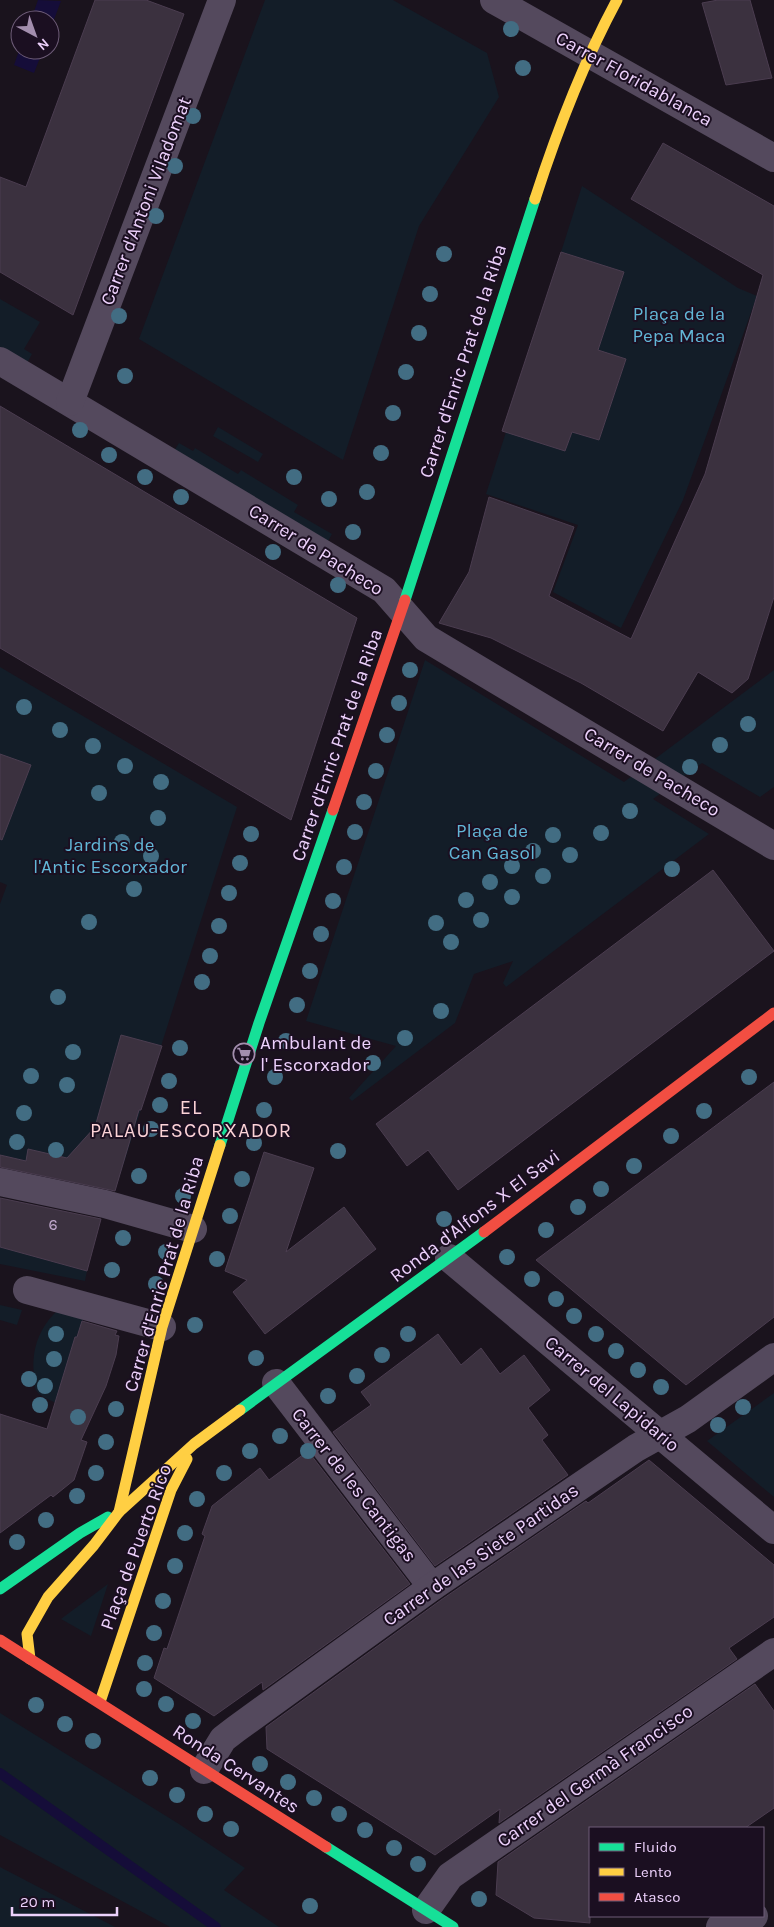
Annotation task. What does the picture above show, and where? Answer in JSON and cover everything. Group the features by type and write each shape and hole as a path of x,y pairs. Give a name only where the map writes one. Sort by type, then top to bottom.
{"street":[{"name":"Carrer d'Antoni Viladomat","path":"70,402 222,0"},
{"name":"Carrer Floridablanca","path":"494,0 774,158"},
{"name":"Carrer d'Enric Prat de la Riba","path":"118,1512 162,1328 259,1023 402,610 555,137 602,28 617,0"},
{"name":"Carrer de Pacheco","path":"0,362 384,590 426,638 774,846"},
{"name":"Ronda d'Alfons X El Savi","path":"194,1444 448,1258 774,1014"},
{"path":"0,1182 105,1204 193,1229"},
{"name":"Carrer del Lapidario","path":"448,1258 774,1530"},
{"path":"27,1290 162,1328"},
{"name":"Carrer de las Siete Partidas","path":"204,1770 224,1739 230,1734 432,1587 636,1448 688,1419 774,1358"},
{"name":"Carrer de les Cantigas","path":"276,1383 432,1587"},
{"name":"Plaça de Puerto Rico","path":"30,1659 27,1634 48,1596 94,1544 118,1512 194,1444"},
{"name":"Plaça de Puerto Rico","path":"100,1702 171,1490 194,1444"},
{"name":"Plaça de Puerto Rico","path":"0,1588 89,1526 118,1512"},
{"name":"Ronda Cervantes","path":"0,1640 454,1927"},
{"name":"Carrer del Germà Francisco","path":"426,1910 450,1876 774,1652"},
{"path":"720,1927 751,1917"}],"green space":[{"path":"265,0 393,0 487,53 499,97 419,226 343,460 139,339"},
{"name":"Plaça de la Pepa Maca","path":"582,186 738,288 757,296 683,500 621,628 553,592 578,525 486,494 506,432 565,451 572,432 599,440 626,359 598,350 624,272 561,252"},
{"path":"0,299 40,322 24,349 32,354 26,365 0,350"},
{"path":"218,427 263,454 258,462 213,436"},
{"path":"179,443 193,451 195,448 238,474 241,470 298,505 294,512 332,534 327,543 174,451"},
{"name":"Plaça de Can Gasol","path":"425,660 624,782 774,670 774,787 760,797 702,763 653,799 709,834 506,987 503,983 513,961 474,974 455,1023 352,1101 349,1098 396,1046 306,1021"},
{"name":"Jardins de l'Antic Escorxador","path":"0,667 237,807 115,1191 0,1167 0,904 7,885 0,882"},
{"path":"0,1247 87,1271 85,1281 0,1264"},
{"path":"0,1305 22,1310 17,1325 0,1320"},
{"path":"60,1308 86,1311 77,1337 75,1337 56,1403 37,1392 34,1382 33,1365 38,1338 47,1322"},
{"path":"774,1393 774,1497 707,1441"},
{"path":"108,1584 91,1636 61,1619"},
{"path":"0,1713 179,1824 245,1868 224,1890 279,1927 170,1927 0,1835"},
{"path":"0,1867 115,1927 0,1927"}],"shaded area":[{"path":"38,0 61,1 58,10 34,10"},
{"path":"16,60 39,60 34,73 14,65"}],"building":[{"path":"95,0 146,0 184,14 73,315 0,272 0,177 26,187"},
{"path":"718,0 750,0 772,78 726,85 702,3"},
{"path":"663,143 774,206 774,597 748,679 732,693 698,672 663,731 581,683 491,638 439,623 469,572 489,497 574,527 549,596 631,639 705,474 763,275 631,199"},
{"path":"561,252 624,272 598,350 626,359 599,440 572,432 565,451 502,431"},
{"path":"0,406 357,618 291,820 0,648"},
{"path":"0,754 31,765 2,840 0,839"},
{"path":"713,870 774,951 458,1190 428,1150 407,1166 376,1124"},
{"path":"121,1035 162,1046 141,1110 139,1110 115,1191 0,1167 0,1155 26,1161 28,1149 67,1158 95,1127"},
{"path":"774,1082 774,1317 686,1385 536,1260"},
{"path":"264,1152 314,1168 286,1252 344,1207 376,1249 265,1334 233,1292 247,1280 225,1271"},
{"path":"0,1198 101,1219 87,1271 0,1247"},
{"path":"82,1321 117,1331 115,1335 119,1336 116,1355 106,1386 81,1440 87,1442 74,1480 53,1497 51,1495 0,1533 0,1414 47,1429 75,1337 77,1337"},
{"path":"438,1334 461,1365 481,1348 500,1374 524,1355 550,1390 528,1408 548,1435 542,1440 568,1475 435,1566 333,1432 371,1405 361,1392"},
{"path":"308,1451 410,1584 263,1690 262,1682 214,1716 154,1678 164,1648 167,1649 205,1536 202,1534 212,1506 260,1468 269,1480"},
{"path":"649,1460 774,1565 774,1617 729,1648 737,1659 499,1823 500,1809 435,1855 267,1749 266,1727 441,1600 586,1501 588,1503"},
{"path":"755,1684 774,1711 774,1808 746,1827 589,1827 590,1923 534,1918 496,1895 498,1862"}],"waterway":[{"path":"0,1773 216,1927"}],"traffic: fast":[{"path":"405,600 535,199"},
{"path":"220,1145 259,1023 333,810"},
{"path":"240,1410 484,1232"},
{"path":"0,1589 80,1533 108,1517"},
{"path":"326,1847 453,1927"}],"traffic: slow":[{"path":"535,199 552,148 572,98 593,48 617,0"},
{"path":"119,1512 162,1327 220,1145"},
{"path":"30,1659 27,1634 48,1597 94,1545 119,1512 194,1444 240,1410"},
{"path":"100,1702 171,1490 187,1459"}],"traffic: jam":[{"path":"333,810 405,600"},
{"path":"484,1232 774,1013"},
{"path":"0,1640 326,1847"}],"place":[{"name":"Ambulant de l' Escorxador","path":"244,1054"}],"district":[{"name":"EL PALAU-ESCORXADOR","path":"191,1118"}]}
